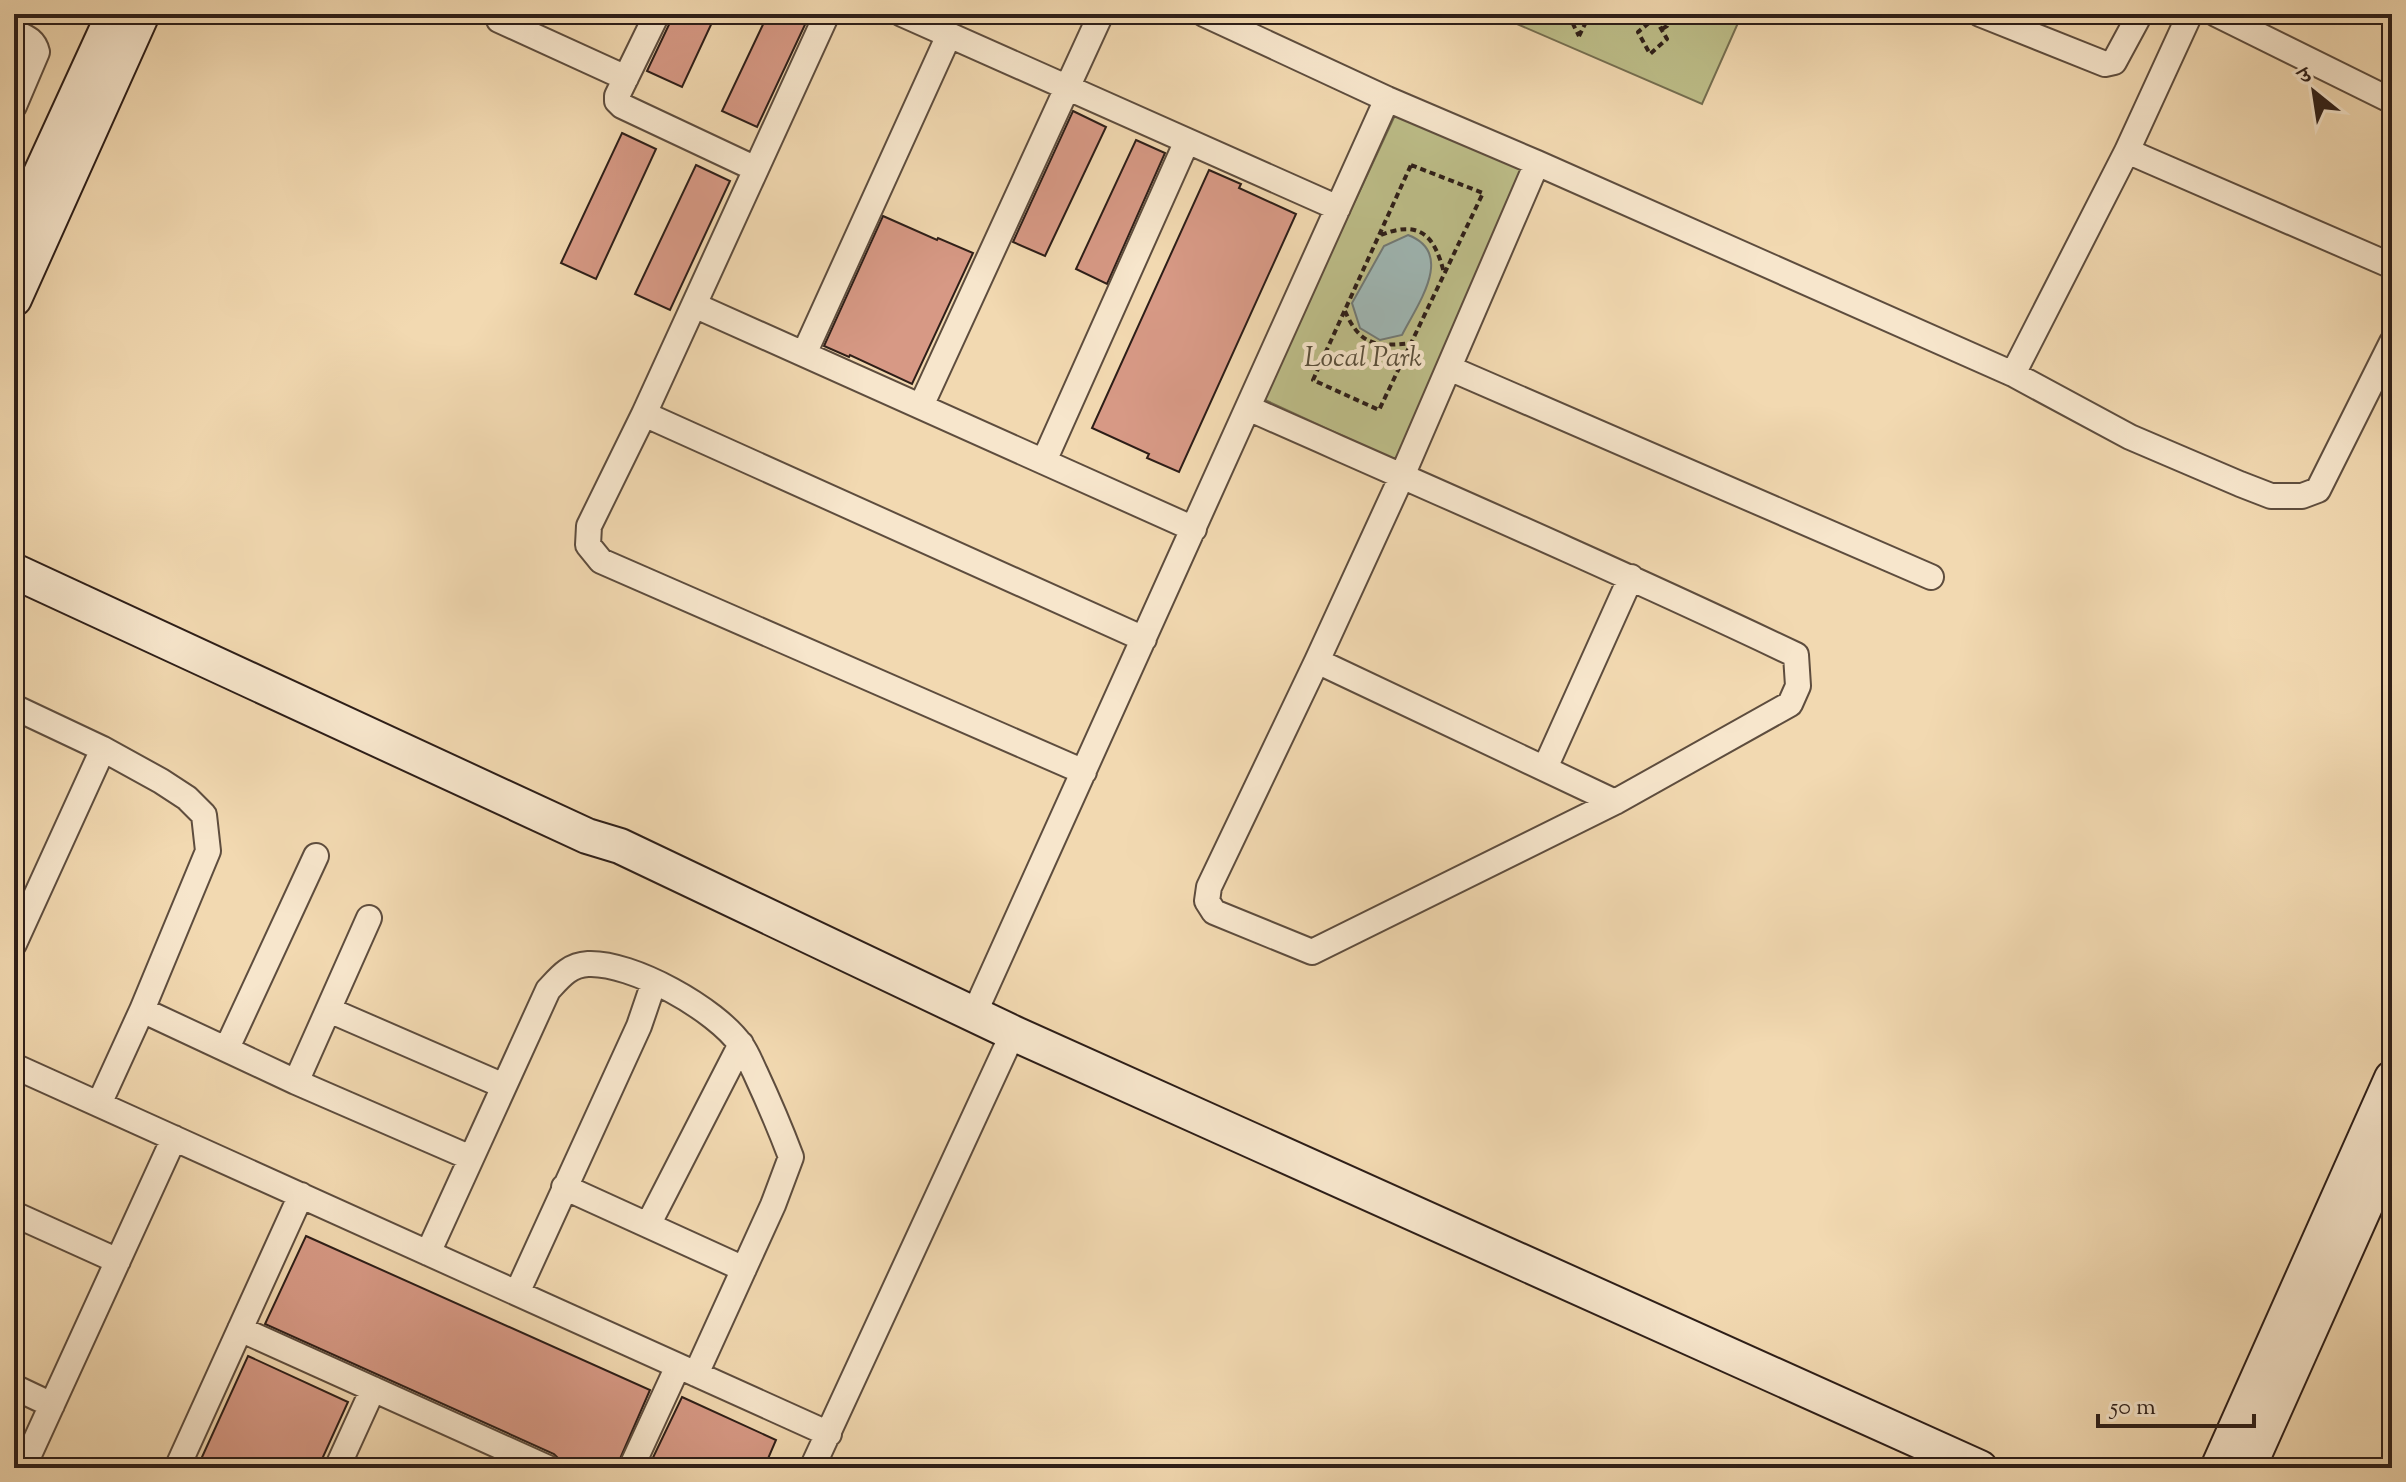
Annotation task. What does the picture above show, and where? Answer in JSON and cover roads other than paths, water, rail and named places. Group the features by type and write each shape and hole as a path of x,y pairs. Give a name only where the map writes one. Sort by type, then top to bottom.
{"main road":[{"path":"14,232 114,14"},
{"path":"14,299 142,14"},
{"path":"14,571 587,836 620,846 1013,1033 1980,1468"},
{"path":"2218,1468 2392,1078"},
{"path":"2248,1468 2392,1146"}],"street":[{"path":"657,14 617,96 622,106 756,169"},
{"path":"827,14 644,414 589,526 588,545 601,561 1084,772"},
{"path":"902,14 1338,208"},
{"path":"921,406 1101,14"},
{"path":"1204,14 1387,99 2013,374 2130,437 2271,496 2302,496 2318,490 2392,342"},
{"path":"1987,15 2105,64 2114,62 2120,54 2140,14"},
{"path":"2013,374 2127,151 2190,14"},
{"path":"2216,14 2392,101"},
{"path":"499,20 626,78"},
{"path":"14,32 35,44 37,52 14,106"},
{"path":"804,354 949,35"},
{"path":"974,1014 1387,99"},
{"path":"1044,461 1187,141"},
{"path":"2127,151 2392,266"},
{"path":"1248,408 1402,476 1631,577 1796,655 1798,686 1790,704 1615,802 1312,952 1214,912 1207,901 1209,887 1402,476 1537,163"},
{"path":"694,305 1194,529"},
{"path":"1449,368 1931,577"},
{"path":"644,414 1144,639"},
{"path":"1545,768 1631,577"},
{"path":"1317,661 1615,802"},
{"path":"14,707 103,749 161,781 187,798 204,815 208,851 99,1104"},
{"path":"14,944 22,906 103,749"},
{"path":"227,1048 316,856"},
{"path":"296,1082 369,918"},
{"path":"428,1253 548,990 566,970 586,964 614,966 654,982 698,1004 741,1044 791,1157 744,1269 631,1468"},
{"path":"517,1293 639,1026 654,982"},
{"path":"142,1010 296,1082 471,1158"},
{"path":"329,1010 504,1086"},
{"path":"812,1468 1013,1033"},
{"path":"648,1225 741,1044"},
{"path":"14,1066 829,1434"},
{"path":"23,1468 174,1138"},
{"path":"564,1187 744,1269"},
{"path":"177,1468 301,1195"},
{"path":"14,1214 118,1261"},
{"path":"240,1329 548,1468"},
{"path":"14,1387 52,1405"},
{"path":"337,1468 373,1389"}],"water":[{"path":"1408,235 1422,243 1429,254 1429,280 1402,335 1380,340 1360,328 1352,303 1384,246"}],"park label":[{"name":"Local Park","path":"1363,356"}]}
